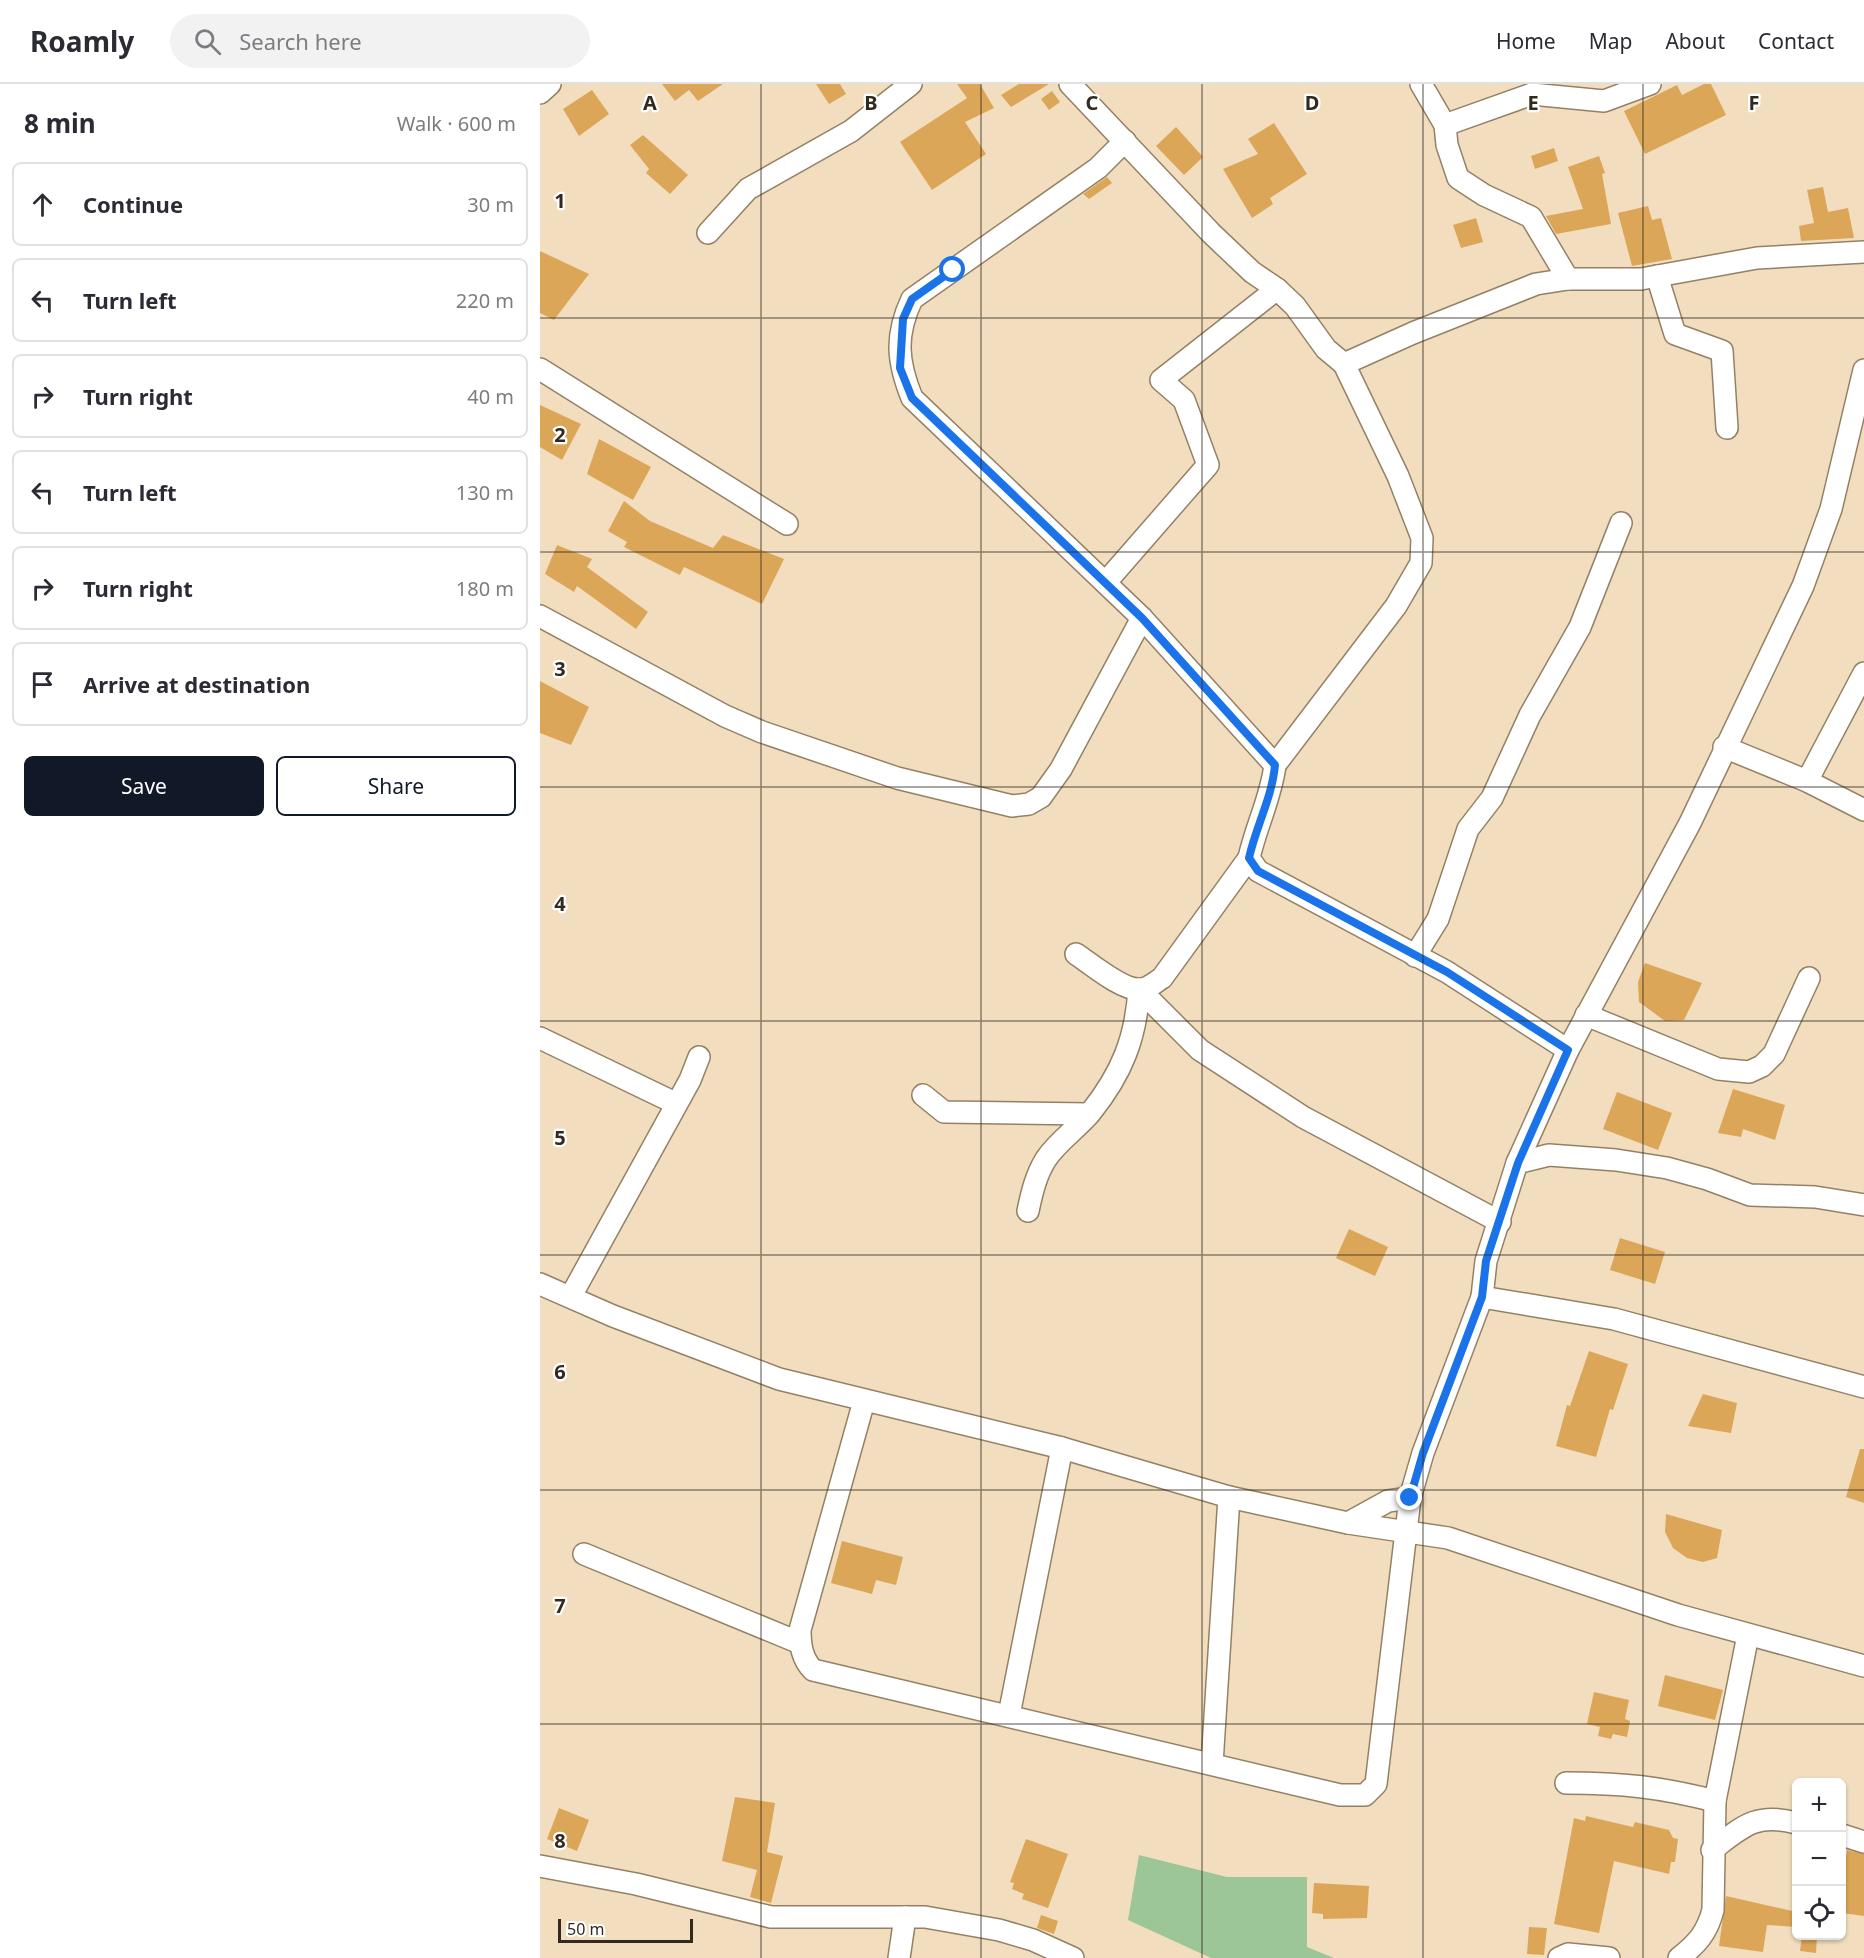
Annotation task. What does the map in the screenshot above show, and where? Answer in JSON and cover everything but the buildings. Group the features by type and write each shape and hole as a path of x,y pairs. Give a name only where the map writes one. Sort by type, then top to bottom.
{"street":[{"path":"540,93 550,84"},
{"path":"708,233 748,189 851,131 911,84"},
{"path":"1070,84 1163,184 1252,272 1277,289 1295,306 1326,349 1344,364 1398,476 1422,538 1421,563 1396,606 1275,765 1273,788 1254,835 1249,858 1162,978 1150,987 1139,989 1126,987 1076,954"},
{"path":"1421,84 1445,125 1447,145 1458,178 1484,195 1531,217 1568,279"},
{"path":"1445,125 1532,94 1604,101 1650,84"},
{"path":"1125,141 1098,168 912,299 903,319 900,368 912,398 1142,618 1275,765"},
{"path":"1344,364 1413,333 1536,284 1568,279 1641,279 1757,258 1864,252"},
{"path":"1657,276 1675,334 1722,351 1728,428"},
{"path":"1106,582 1208,465 1184,400 1161,380 1277,289"},
{"path":"540,369 787,524"},
{"path":"864,1401 800,1630 800,1643 806,1662 813,1670 1340,1795 1365,1795 1376,1784 1410,1498 1423,1453 1482,1297 1486,1261 1518,1163 1568,1050 1690,823 1724,747 1803,586 1831,509 1864,370"},
{"path":"1415,956 1438,919 1468,829 1492,798 1530,715 1580,627 1621,523"},
{"path":"540,616 725,716 762,732 897,778 1012,806 1029,804 1041,797 1061,769 1142,618"},
{"path":"1807,781 1864,673"},
{"path":"1724,747 1807,781 1864,810"},
{"path":"1249,858 1258,871 1368,927 1415,956 1447,972 1568,1050"},
{"path":"1586,1015 1718,1070 1749,1072 1762,1066 1774,1054 1809,978"},
{"path":"1029,1211 1034,1183 1047,1158 1103,1096 1129,1051 1138,1015 1139,989"},
{"path":"1139,989 1200,1050 1294,1111 1500,1222"},
{"path":"540,1038 675,1103"},
{"path":"571,1296 675,1103 690,1080 699,1058"},
{"path":"923,1095 944,1112 1089,1114"},
{"path":"1518,1163 1549,1155 1616,1160 1667,1168 1707,1179 1750,1195 1815,1197 1864,1205"},
{"path":"540,1284 613,1316 779,1378 864,1401 1062,1448 1229,1497 1348,1523 1448,1538 1656,1608 1864,1666"},
{"path":"1482,1297 1614,1319 1864,1387"},
{"path":"1009,1715 1062,1448"},
{"path":"1212,1764 1229,1497"},
{"path":"1348,1523 1389,1501 1410,1498"},
{"path":"584,1554 800,1643"},
{"path":"1679,1958 1698,1944 1709,1926 1713,1910 1712,1850 1715,1801 1748,1635"},
{"path":"1566,1783 1619,1783 1663,1788 1715,1801"},
{"path":"1712,1850 1752,1821 1766,1818 1792,1822"},
{"path":"1846,1836 1864,1842"},
{"path":"540,1866 636,1884 771,1917 925,1917 999,1930 1033,1940 1073,1958"},
{"path":"899,1958 905,1917"},
{"path":"1559,1958 1568,1954 1609,1958"}],"green space":[{"path":"1139,1855 1227,1877 1307,1877 1307,1947 1334,1958 1211,1958 1128,1920"}],"route":[{"path":"953,270 912,299 903,319 900,368 912,398 1142,618 1275,765 1273,788 1254,835 1249,858 1258,871 1368,927 1415,956 1447,972 1568,1050 1518,1163 1486,1261 1482,1297 1423,1453 1410,1498"}]}
